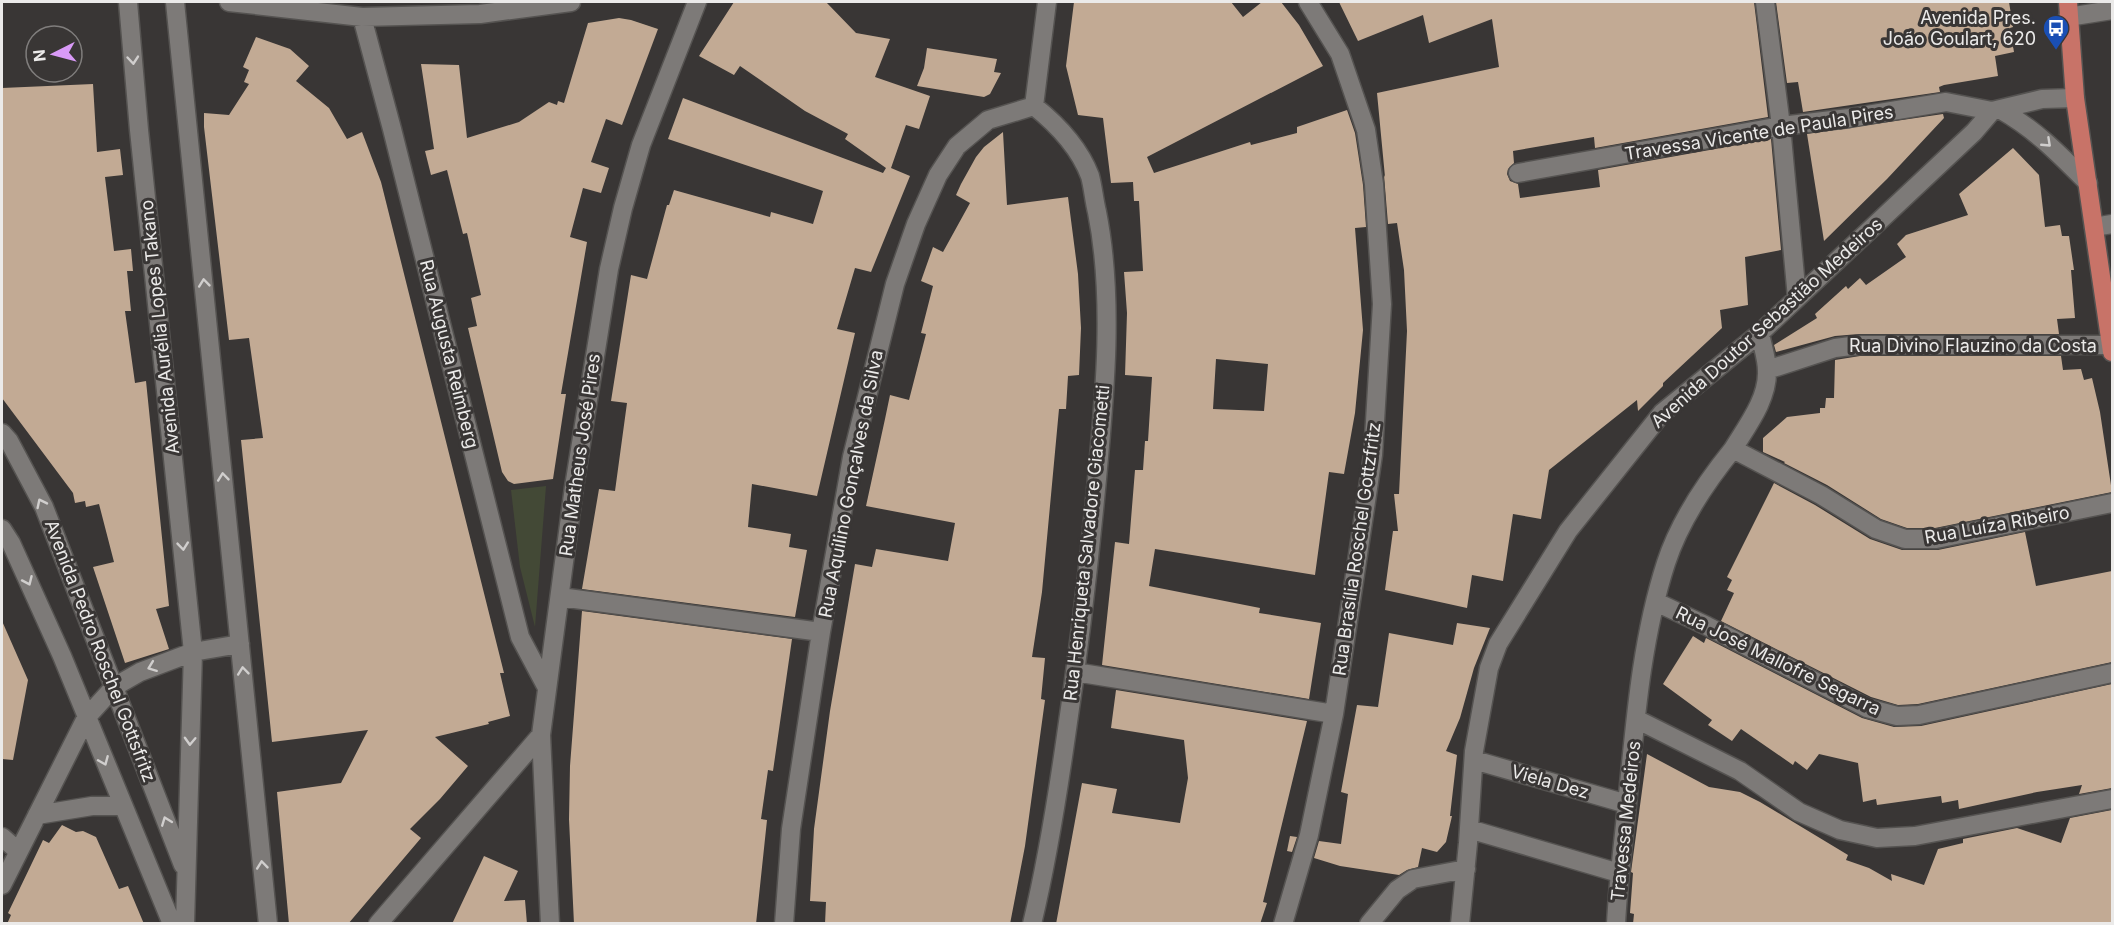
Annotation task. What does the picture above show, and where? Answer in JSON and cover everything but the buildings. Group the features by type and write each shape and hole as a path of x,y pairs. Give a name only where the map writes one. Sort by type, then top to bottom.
{"main road":[{"path":"2068,9 2074,98 2112,349"}],"street":[{"name":"Avenida Aurélia Lopes Takano","path":"128,2 139,130 194,652 185,924"},
{"path":"176,2 268,924"},
{"path":"229,2 362,17 480,15 571,2"},
{"name":"Rua Matheus José Pires","path":"550,924 541,735 574,487 609,269 623,208 641,145 697,2"},
{"path":"1034,106 1047,2"},
{"name":"Rua Brasília Roschel Gottzfritz","path":"1283,924 1309,835 1334,714 1373,455 1382,304 1374,184 1366,130 1340,54 1308,2"},
{"path":"1765,2 1781,126 1797,298"},
{"path":"2068,9 2112,10"},
{"name":"Rua Augusta Reimberg","path":"362,17 520,637 546,686"},
{"name":"Travessa Vicente de Paula Pires","path":"1996,110 2042,99 2074,98"},
{"name":"Travessa Vicente de Paula Pires","path":"1518,173 1781,126 1849,118 1946,102 1996,110 2026,125 2088,183"},
{"name":"Rua Aquilino Gonçalves da Silva","path":"784,924 791,829 821,632 852,457 873,365 895,284 916,224 938,175 957,146 988,120 1034,106"},
{"name":"Rua Henriqueta Salvadore Giacometti","path":"1032,924 1051,838 1076,672 1092,536 1105,389 1105,286 1102,237 1090,176 1074,144 1053,121 1034,106"},
{"name":"Avenida Doutor Sebastião Medeiros","path":"1460,924 1474,760 1489,668 1498,644 1568,531 1662,413 1760,333 1996,110"},
{"path":"2094,228 2112,224"},
{"path":"1760,333 1767,370"},
{"name":"Rua Divino Flauzino da Costa","path":"1767,370 1835,348 1859,345 2112,349"},
{"name":"Travessa Medeiros","path":"1616,924 1619,873 1636,719 1646,650 1666,561 1708,479 1733,449 1760,403 1767,370"},
{"name":"Avenida Pedro Roschel Gottsfritz","path":"2,433 9,441 44,507 187,876"},
{"name":"Rua Luíza Ribeiro","path":"1733,449 1821,495 1876,529 1905,539 1936,539 2112,503"},
{"name":"Avenida Pedro Roschel Gottsfritz","path":"2,529 11,543 62,656 172,924"},
{"path":"561,597 821,632"},
{"name":"Rua José Mallofre Segarra","path":"1656,602 1867,708 1897,716 1919,715 2112,673"},
{"path":"2,885 86,718 114,687 140,672 194,652 240,644"},
{"path":"1076,672 1334,714"},
{"path":"1636,719 1740,771 1799,812 1840,830 1876,837 1915,836 2112,799"},
{"path":"378,924 541,735"},
{"name":"Viela Dez","path":"1474,760 1627,804"},
{"path":"37,815 92,806 122,806"},
{"path":"1469,829 1619,873"},
{"path":"2,837 18,851"},
{"path":"1369,924 1397,890 1413,879 1466,869"}],"green space":[{"path":"546,486 535,627 520,567 511,490"}],"place":[{"name":"Avenida Pres. João Goulart, 620","path":"2056,51"}]}
